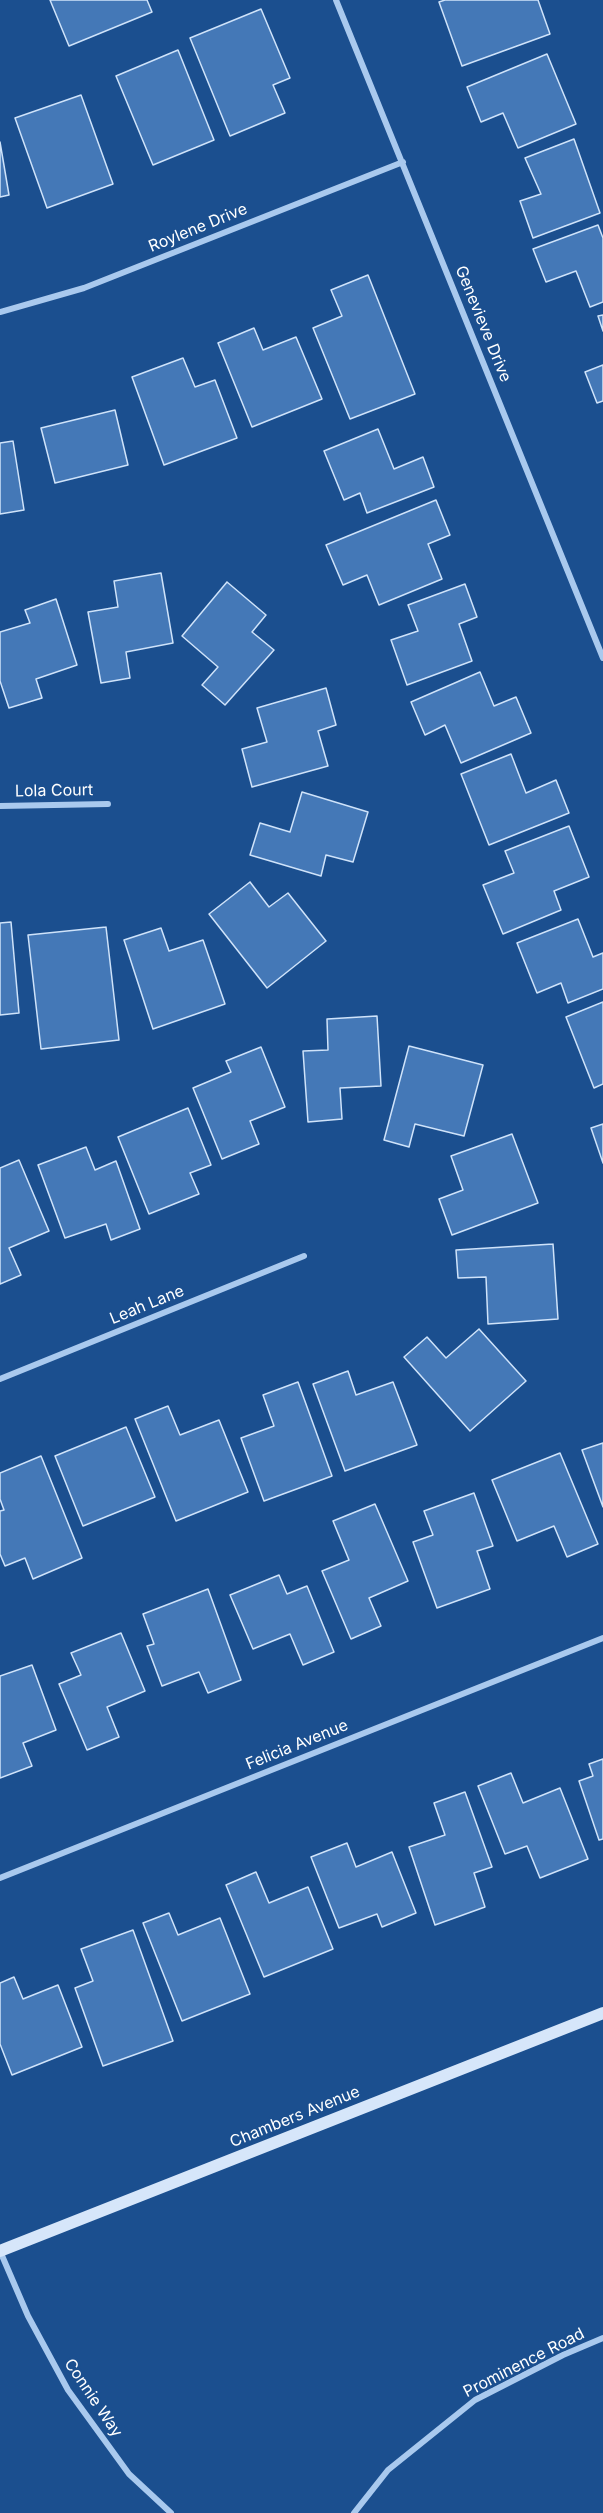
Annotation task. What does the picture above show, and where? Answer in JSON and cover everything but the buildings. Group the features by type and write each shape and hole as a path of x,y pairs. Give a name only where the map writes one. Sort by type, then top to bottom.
{"street":[{"name":"Genevieve Drive","path":"336,0 603,658"},
{"name":"Roylene Drive","path":"0,312 84,288 403,162"},
{"name":"Lola Court","path":"0,806 108,804"},
{"name":"Leah Lane","path":"0,1380 304,1256"},
{"name":"Felicia Avenue","path":"0,1878 603,1638"},
{"name":"Chambers Avenue","path":"0,2251 603,2013"},
{"name":"Connie Way","path":"0,2251 27,2316 68,2390 129,2474 171,2513"},
{"name":"Prominence Road","path":"354,2513 388,2470 475,2400 563,2355 603,2338"}]}
